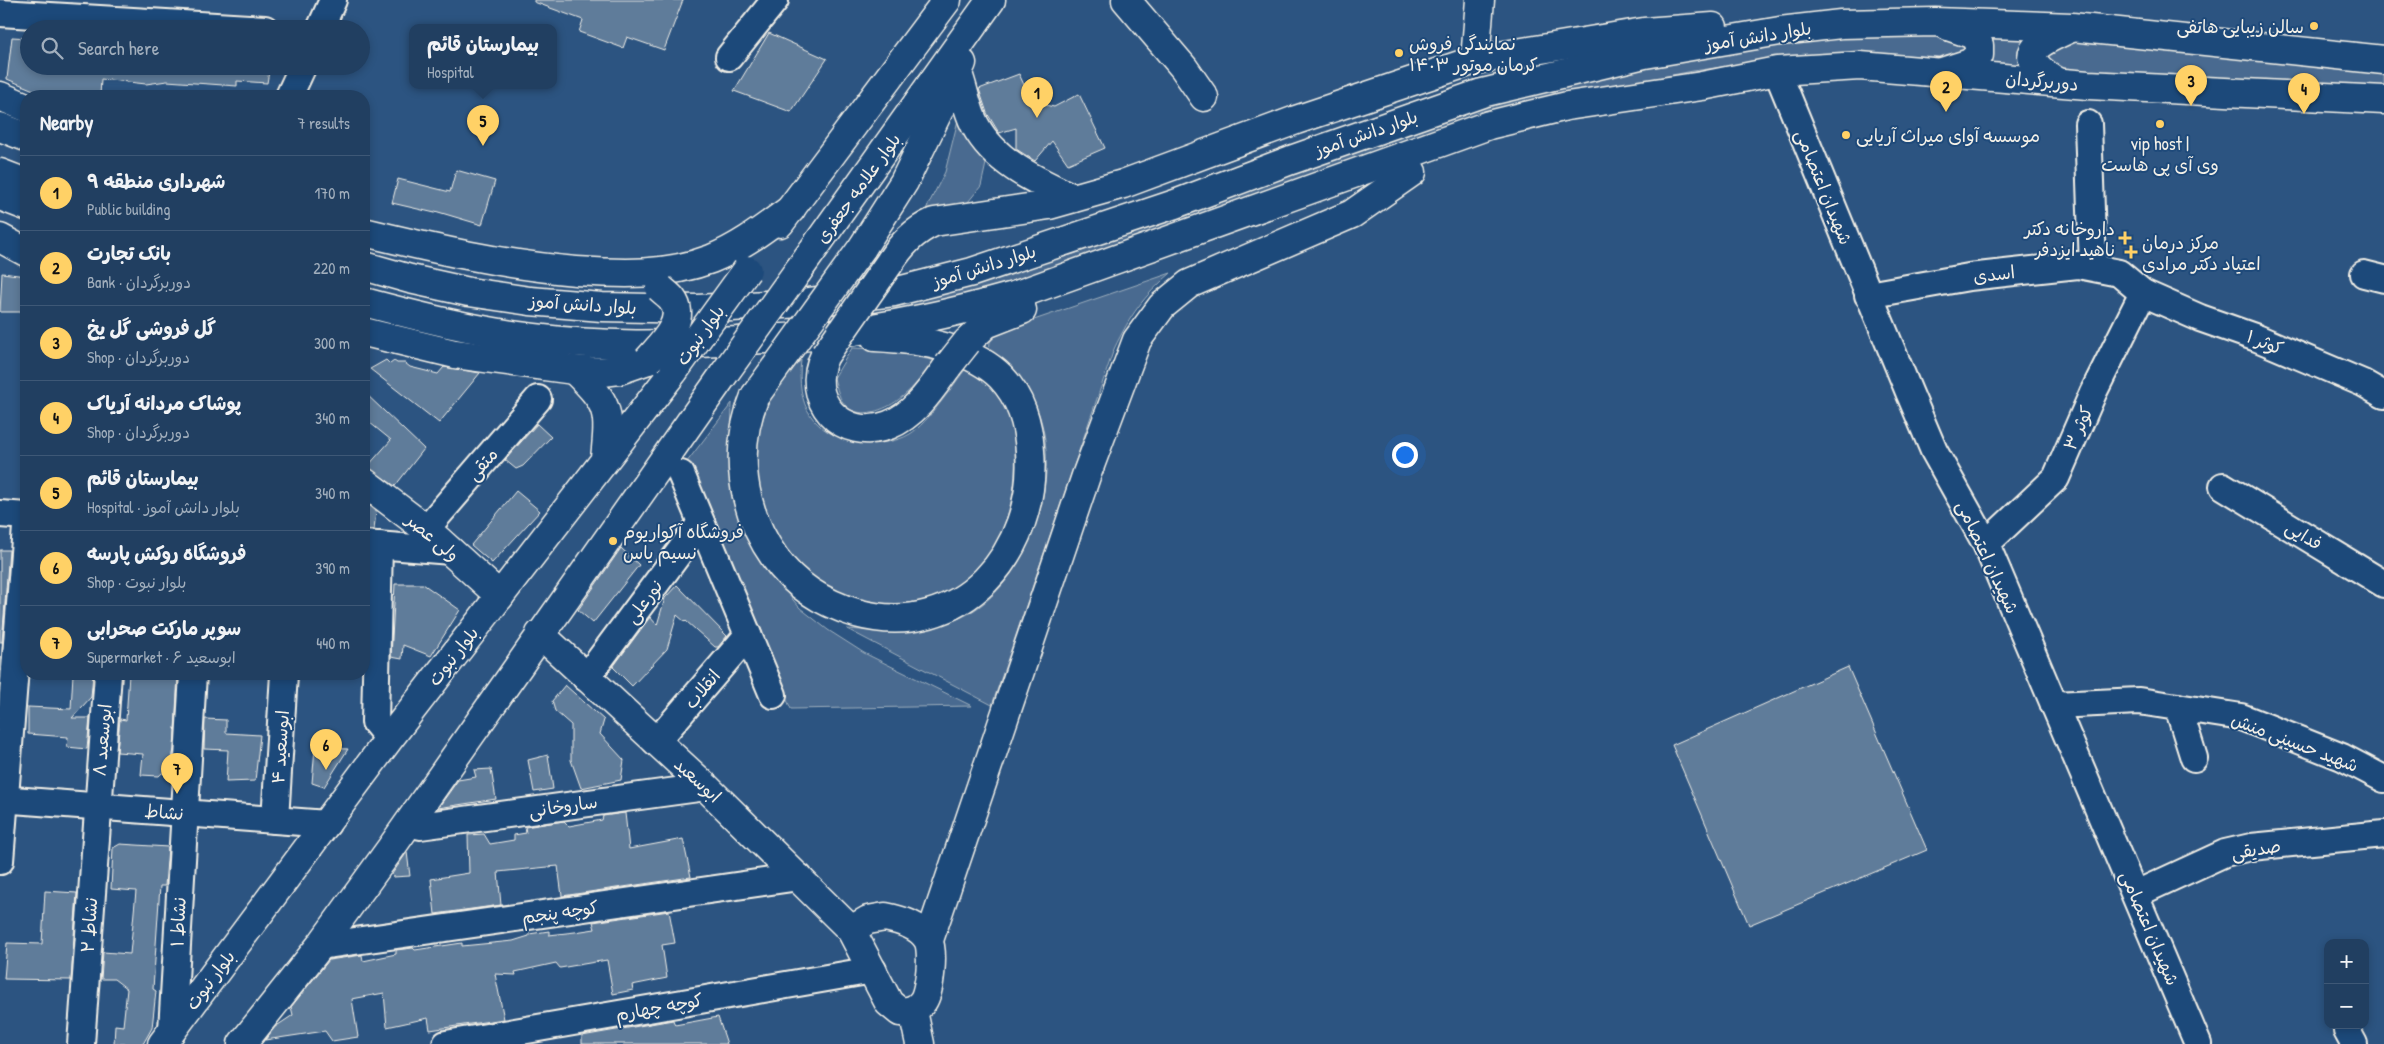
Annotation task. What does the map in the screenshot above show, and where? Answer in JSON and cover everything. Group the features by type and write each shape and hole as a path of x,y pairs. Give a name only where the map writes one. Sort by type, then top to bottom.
{"main road":[{"path":"370,233 441,250 535,267 628,275 665,272 709,260 752,238 791,209 947,0"},
{"path":"1126,0 1184,68 1204,97"},
{"path":"1475,60 1480,0"},
{"path":"828,344 881,337 942,347 972,358 987,366 1001,377 1016,396 1024,414 1029,432 1032,466 1030,496 1019,529 1006,557 983,585 969,595 940,610 924,615 893,618 866,615 836,607 810,593 785,572 763,541 745,486 742,463 742,438 754,396 862,248 904,182 958,74 986,8"},
{"name":"بلوار علامه جعفری","path":"540,634 986,8"},
{"path":"1935,22 1974,35 1980,45 1979,55 1970,64 1942,72"},
{"name":"بلوار دانش آموز","path":"370,268 410,279 470,292 530,301 602,307 708,309 802,303 894,292 972,272 1175,204 1291,160 1482,93 1645,54 1780,31 1841,24 1935,22 2072,28 2384,60"},
{"path":"1702,86 1480,147 995,320 978,331 967,342 908,414 890,425 870,429 844,423 827,410 818,392 819,367 828,344 901,245 918,229 934,222 1049,205 1123,184 1296,120 1475,60 1644,32 1708,26 1780,31"},
{"path":"2058,82 2041,72 2035,65 2032,54 2041,42 2072,28"},
{"name":"دوربرگردان","path":"1702,86 1777,71 1860,66 2058,82 2337,99 2384,100"},
{"path":"958,74 975,126 998,154 1034,180 1073,198"},
{"name":"بلوار دانش آموز","path":"370,304 467,328 535,339 598,343 828,344 1014,296 1489,125 1566,106 1702,86"},
{"path":"0,96 20,104"},
{"path":"2337,99 2384,116"},
{"path":"0,127 20,135"},
{"path":"920,1044 913,1011 924,1000 932,966 929,940 1090,466 1138,340 1162,306 1189,284 1352,214 1412,172"},
{"path":"0,173 20,181"},
{"path":"0,196 20,204"},
{"name":"بلوار نبوت","path":"167,1037 389,739 674,371 791,209"},
{"path":"0,238 20,249"},
{"path":"370,333 455,354 574,370 603,372 619,370 648,360 669,337 676,317 673,300 660,288 628,275"},
{"path":"574,370 596,392 606,407 609,421 605,459"},
{"name":"ولی عصر","path":"370,487 426,529 500,596"},
{"path":"242,1044 320,946 540,634"},
{"name":"ابوسعید","path":"540,634 706,787 799,878 850,930 889,1003 900,1012 913,1011"},
{"path":"850,930 868,920 885,917 899,920 916,928 929,940"}],"street":[{"path":"324,20 332,0"},
{"path":"729,57 775,0"},
{"path":"0,13 116,20"},
{"name":"شهیدان اعتصامی","path":"1777,71 1934,451 1986,544 2198,1044"},
{"path":"292,90 299,75"},
{"path":"2088,124 2093,267"},
{"name":"اسدی","path":"1868,295 1969,277 2078,265 2119,273 2143,293"},
{"name":"کوثر ۱","path":"2143,293 2200,318 2257,338 2363,383 2384,395"},
{"name":"کوثر ۳","path":"1986,544 2056,478 2093,393 2143,293"},
{"name":"متقی","path":"426,529 538,399"},
{"path":"681,474 773,695"},
{"name":"فدایی","path":"2223,486 2384,584"},
{"path":"0,514 20,516"},
{"name":"نورعلی","path":"586,678 701,523"},
{"path":"389,739 375,722 371,544 451,551"},
{"path":"0,861 2,800 20,595"},
{"name":"انقلاب","path":"656,742 748,635"},
{"name":"ابوسعید ۸","path":"97,807 108,680"},
{"name":"نشاط ۱","path":"167,1037 193,680"},
{"name":"ابوسعید ۴","path":"275,820 284,680"},
{"name":"شهید حسینی منش","path":"2054,705 2138,701 2241,717 2342,757 2384,779"},
{"path":"2178,707 2194,758"},
{"name":"ساروخانی","path":"420,826 706,787"},
{"name":"نشاط","path":"2,800 327,824"},
{"name":"نشاط ۲","path":"80,1044 97,807"},
{"name":"صدیقی","path":"2136,894 2225,853 2251,847 2384,834"},
{"name":"کوچه پنجم","path":"320,946 799,878"},
{"name":"کوچه چهارم","path":"446,1044 873,970"}],"shaded area":[{"path":"1938,32 1970,49 1945,57 1860,53 1787,58 1693,71 1486,111 1075,265 951,300 897,311 897,299 1004,274 1074,254 1300,166 1489,101 1687,57 1784,40"},
{"path":"2044,32 2030,69 1976,75 1984,34"},
{"path":"2062,40 2384,69 2384,96 2059,70 2047,57 2049,50"},
{"path":"958,120 987,159 981,186 964,207 921,219 945,172"},
{"path":"1171,273 1152,290 1138,307 1114,349 992,705 847,629 891,631 920,629 948,623 962,617 986,601 1007,579 1024,552 1036,523 1044,491 1046,460 1043,429 1030,395 989,351 990,342 999,332"},
{"path":"852,348 877,349 937,361 893,404 873,412 859,412 853,411 844,404 834,378"},
{"path":"801,360 801,391 810,415 829,433 859,442 885,442 910,434 932,413 967,367 981,376 1001,398 1012,424 1014,439 1015,470 1012,498 1004,526 991,552 983,564 966,581 944,593 917,602 872,603 850,597 830,588 811,576 794,562 779,544 760,502 756,479 756,453 761,426 770,400 781,381"},
{"path":"732,403 731,440 775,579 800,608 828,630 864,653 972,706 791,709 683,467"}],"building":[{"path":"534,0 683,0 664,50 627,37 623,48 579,32 583,20 534,2"},
{"path":"769,33 827,59 791,112 734,91"},
{"path":"12,37 20,37 20,75 268,75 267,83 237,81 237,86 167,81 146,84 101,79 100,90 34,90 7,79"},
{"path":"1019,74 1032,102 1054,107 1079,94 1105,148 1068,164 1052,141 1035,161 1016,149 1016,128 999,133 987,113 979,89"},
{"path":"456,170 495,181 482,225 435,211 435,213 392,203 398,179 450,192"},
{"path":"2,273 20,275 20,312 0,312"},
{"path":"386,360 390,364 394,361 405,363 410,367 438,374 444,367 480,373 439,423 370,369"},
{"path":"370,398 424,449 395,486 370,469 370,464 391,440 370,423"},
{"path":"537,424 551,437 523,466 516,469 505,460"},
{"path":"516,491 540,511 492,563 471,545"},
{"path":"370,506 376,511 374,530 370,530"},
{"path":"621,548 639,565 593,623 578,610"},
{"path":"0,550 9,550 2,642 0,642"},
{"path":"395,584 423,584 460,610 431,656 403,645 402,659 391,657"},
{"path":"677,585 727,636 718,647 715,647 677,615 667,649 632,686 613,667 650,617 657,625 665,598"},
{"path":"1848,667 1927,850 1749,925 1672,745"},
{"path":"73,680 92,680 91,697 72,718 90,718 87,749 67,747 68,737 28,734 28,707 71,709"},
{"path":"129,680 178,680 174,749 169,773 162,773 159,776 141,775 143,754 117,752 120,719 126,720"},
{"path":"565,685 604,720 600,734 624,760 621,780 581,788 571,760 571,725 555,711 552,701"},
{"path":"205,719 226,720 226,733 260,735 255,781 226,782 228,750 204,749"},
{"path":"315,748 348,749 324,787 312,783"},
{"path":"548,755 553,789 534,792 528,760"},
{"path":"491,769 496,799 438,808 458,780 476,777 474,770"},
{"path":"625,813 629,849 683,839 691,877 562,896 558,866 498,872 501,905 435,914 431,879 469,873 468,835 484,834 490,844 514,840 514,835 526,833 525,827 564,821 569,826 602,820 603,816"},
{"path":"120,844 168,847 165,886 160,886 153,989 156,991 152,1028 143,1044 114,1044 115,1025 123,1026 127,989 114,979 101,979 103,952 130,954 136,891 111,889 113,848"},
{"path":"407,852 410,876 393,877 392,874"},
{"path":"45,891 77,893 71,980 4,979 7,943 42,944"},
{"path":"669,911 675,943 662,945 667,978 632,985 633,990 613,994 607,960 560,968 556,963 515,972 516,975 495,974 504,1019 430,1030 428,1018 387,1027 384,993 352,999 358,1037 332,1041 325,1031 265,1040 275,1027 293,1015 291,1007 329,960 362,955 363,961 396,954 396,950 413,948 415,950 462,943 462,946 513,941 529,936 529,934 549,931 549,935 595,929 593,922"},
{"path":"718,1017 727,1044 582,1044 582,1036 673,1020 675,1025"}],"place":[{"name":"سالن زیبایی هاتفی","path":"2314,26"},
{"name":"نمایندگی فروش ۱۴۰۳ کرمان موتور","path":"1399,53"},
{"name":"گل فروشی گل یخ","path":"2191,106"},
{"name":"بانک تجارت","path":"1946,112"},
{"name":"پوشاک مردانه آریاک","path":"2304,114"},
{"name":"شهرداری منطقه ۹","path":"1037,118"},
{"name":"vip host | وی آی پی هاست","path":"2160,124"},
{"name":"موسسه آوای میراث آریایی","path":"1846,135"},
{"name":"بیمارستان قائم","path":"483,146"},
{"name":"داروخانه دکتر ناهید ایزدفر","path":"2125,238"},
{"name":"مرکز درمان اعتیاد دکتر مرادی","path":"2131,252"},
{"name":"فروشگاه آکواریوم نسیم یاس","path":"613,541"},
{"name":"فروشگاه روکش پارسه","path":"326,770"},
{"name":"سوپر مارکت صحرابی","path":"177,794"}]}
